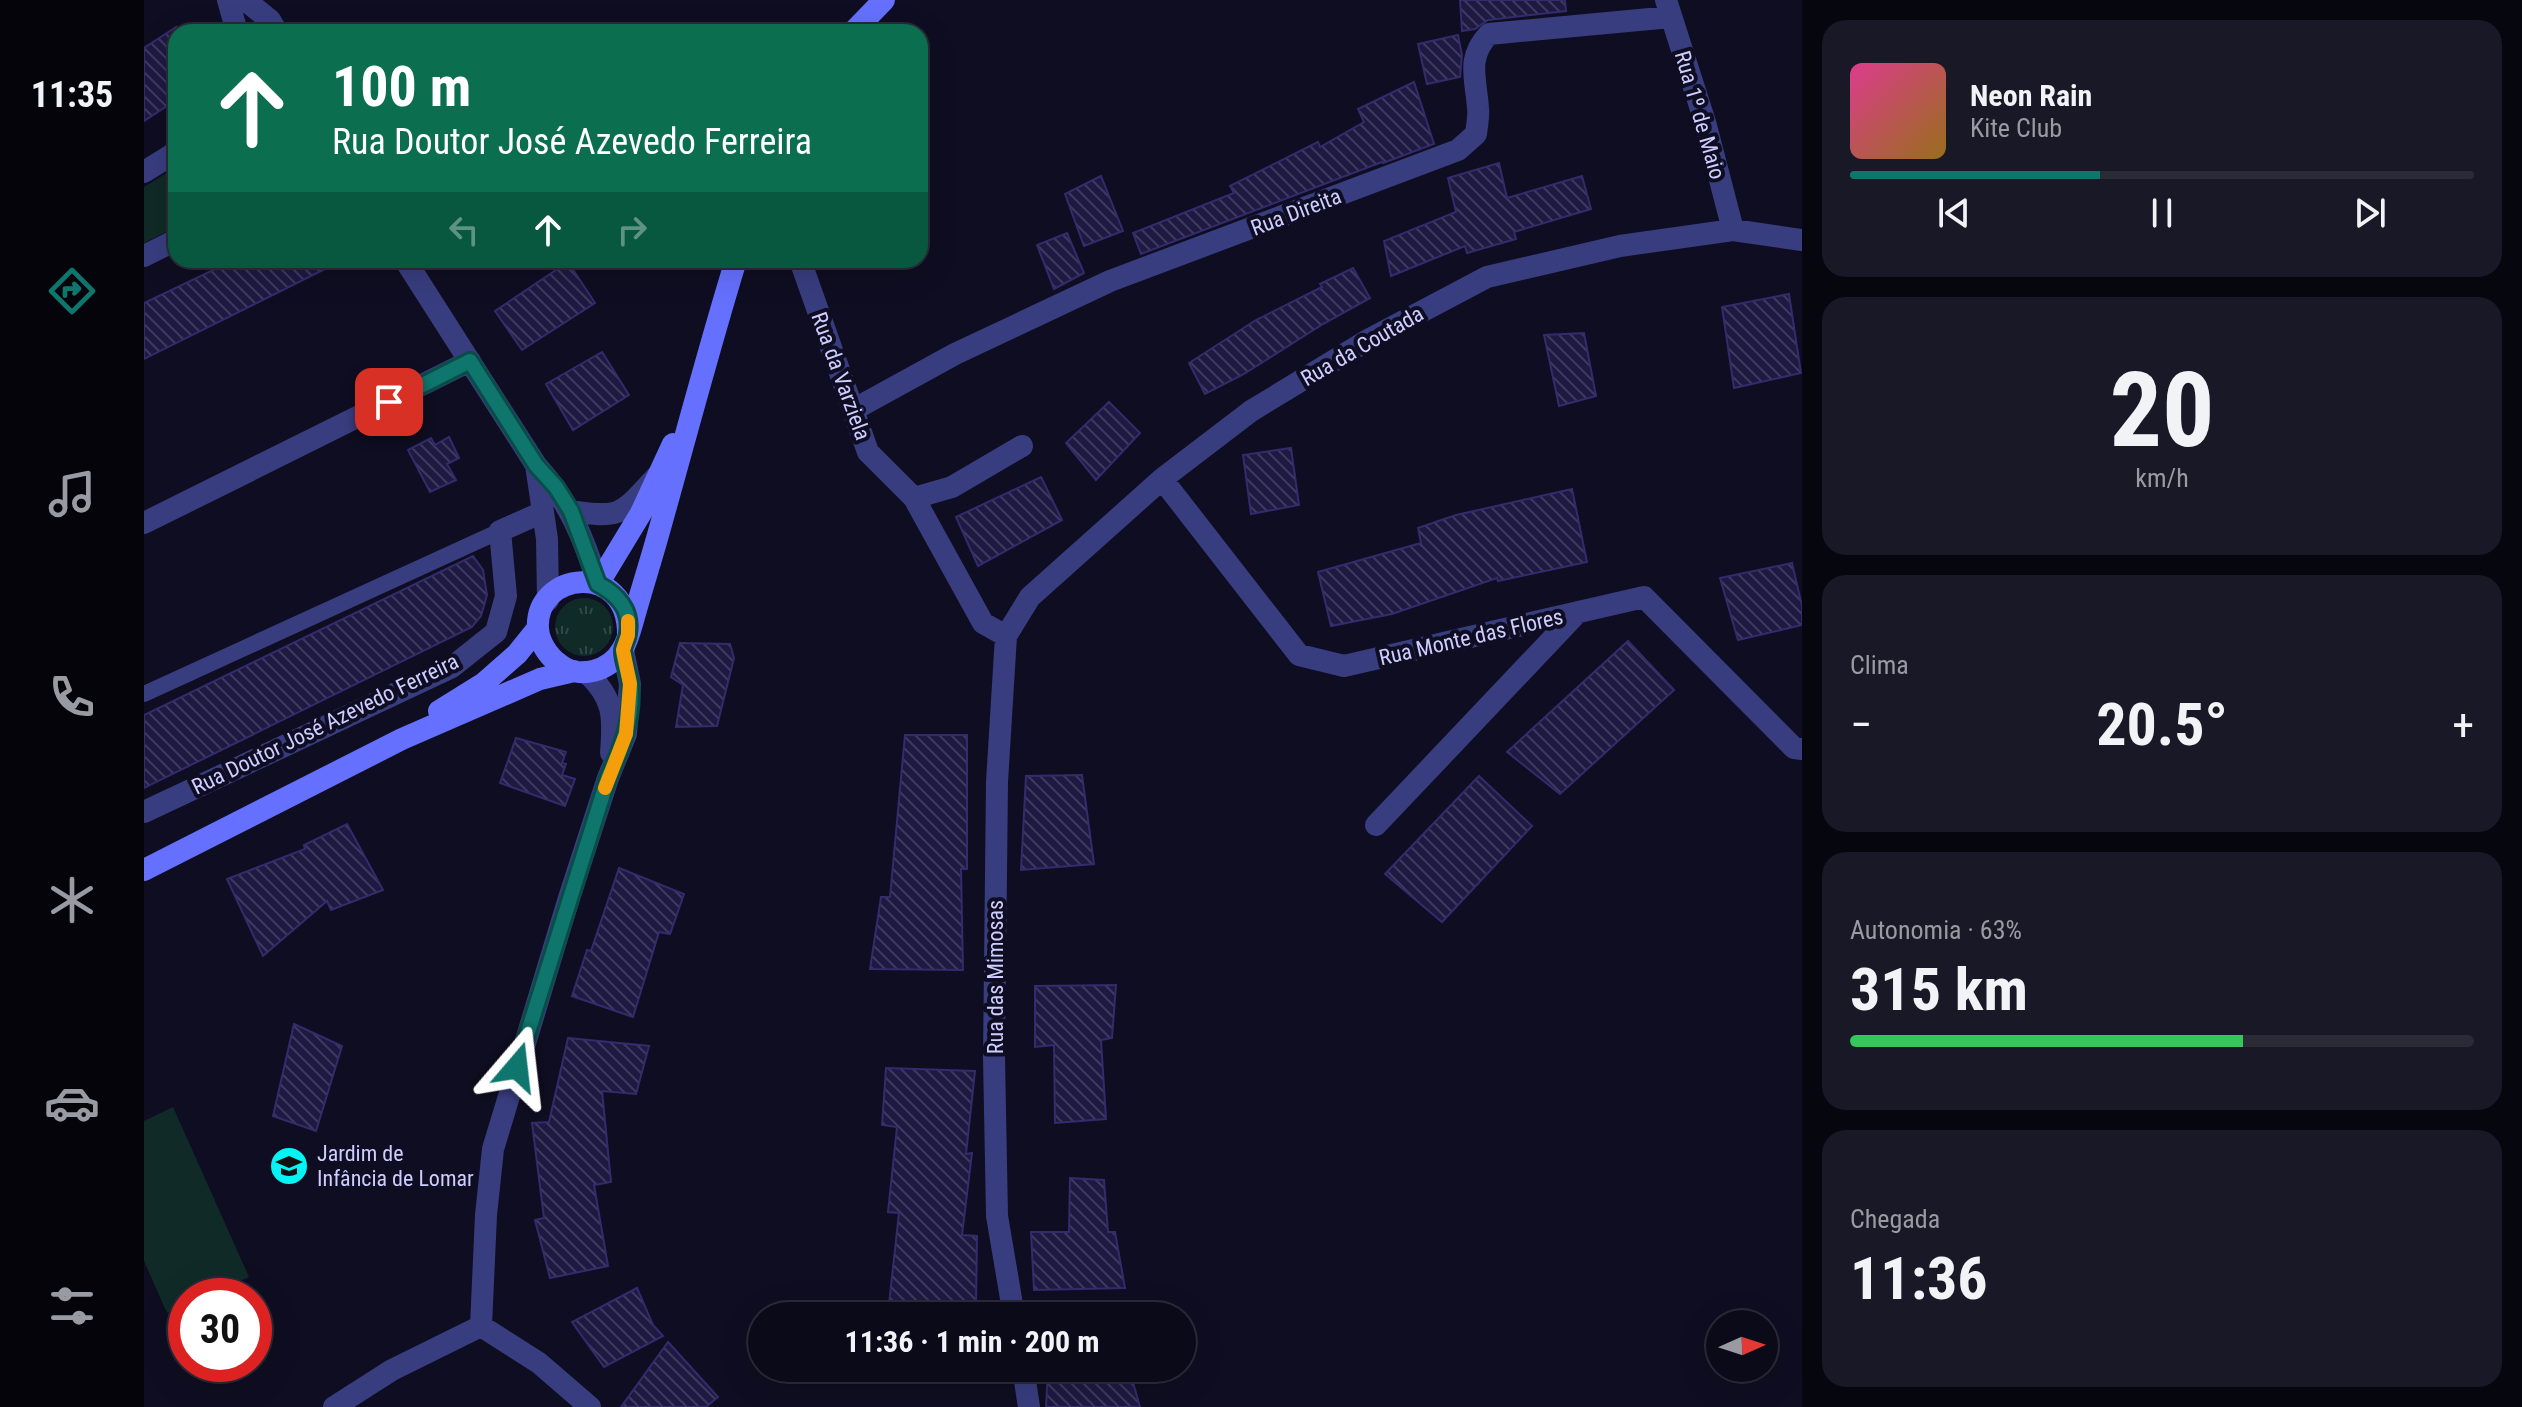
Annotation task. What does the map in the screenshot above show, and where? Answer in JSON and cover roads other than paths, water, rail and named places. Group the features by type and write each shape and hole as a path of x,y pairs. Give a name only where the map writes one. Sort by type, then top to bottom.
{"main road":[{"path":"861,24 884,0"},
{"path":"626,642 734,268"},
{"path":"598,584 641,513 695,395"},
{"path":"548,600 559,589 585,581 612,591 623,604 628,619 626,642"},
{"name":"Rua Doutor José Azevedo Ferreira","path":"402,739 446,706 484,683 517,654 538,628 541,612 548,600"},
{"path":"538,628 544,648 559,665 580,672"},
{"name":"Rua Doutor José Azevedo Ferreira","path":"144,870 402,739 540,679 601,669 613,662 626,642"}],"street":[{"path":"228,0 235,24"},
{"path":"245,0 272,24"},
{"name":"Rua 1º de Maio","path":"1668,9 1705,122 1733,230"},
{"name":"Rua Direita","path":"853,410 955,354 1110,281 1458,150 1476,134 1479,110 1473,70 1478,46 1489,34 1668,9"},
{"path":"144,172 168,157"},
{"name":"Rua da Coutada","path":"1006,636 1030,597 1162,479 1251,411 1368,340 1487,277 1620,246 1733,230 1802,240"},
{"path":"144,256 168,244"},
{"path":"410,268 536,465 556,487 571,511 598,584"},
{"name":"Rua da Varziela","path":"803,268 868,452 914,498 983,623 1006,636"},
{"path":"144,523 470,361"},
{"path":"914,498 952,487 1022,446"},
{"name":"Rua Doutor José Azevedo Ferreira","path":"536,465 549,568 548,600"},
{"path":"571,511 613,515 628,506 659,473"},
{"name":"Rua Monte das Flores","path":"1162,479 1299,655 1344,666 1644,597 1794,748 1802,749"},
{"path":"500,531 543,512"},
{"name":"Rua Doutor José Azevedo Ferreira","path":"144,812 452,667 496,632 506,596 500,531"},
{"path":"1376,825 1578,612"},
{"name":"Rua das Mimosas","path":"1006,636 997,782 994,1057 997,1216 1012,1302"},
{"path":"481,1326 486,1215 493,1149 608,778 626,734 630,684 626,642"},
{"path":"580,672 601,687 609,700 613,733 608,778"},
{"path":"334,1407 392,1370 481,1326"},
{"path":"481,1326 539,1363 590,1407"},
{"path":"1025,1382 1029,1407"}],"lane":[{"path":"144,694 500,531"}],"place":[{"name":"Jardim de Infância de Lomar","path":"289,1166"}]}
